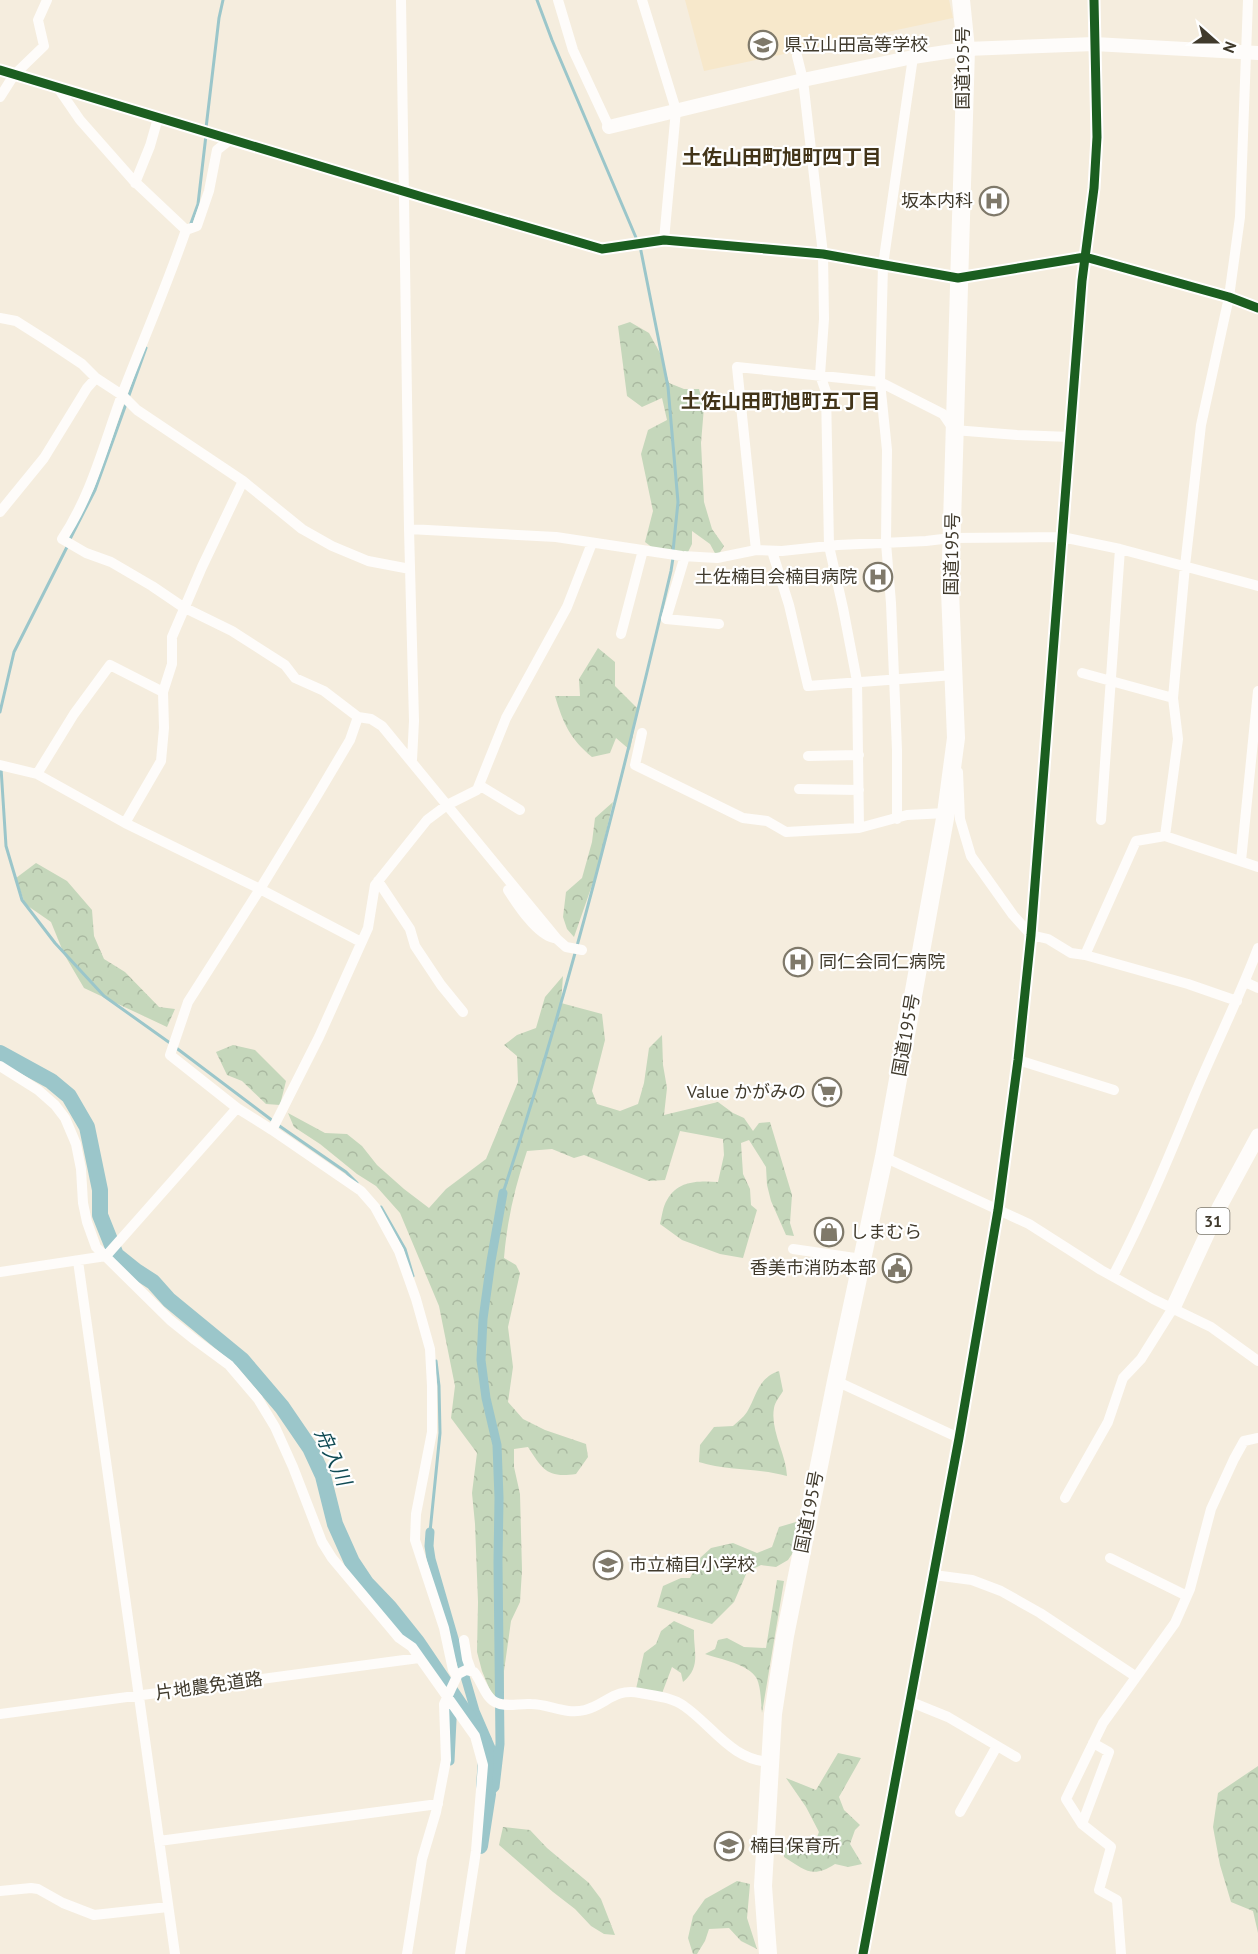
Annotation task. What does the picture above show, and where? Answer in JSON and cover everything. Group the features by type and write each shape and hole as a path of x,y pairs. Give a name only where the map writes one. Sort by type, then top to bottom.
{"highway":[{"name":"国道195号","path":"768,1954 763,1886 773,1713 785,1635 884,1157 946,813 956,738 950,591 966,49 961,0"}],"main road":[{"name":"31","path":"1173,1308 1220,1206 1258,1136"}],"street":[{"path":"0,97 14,75 44,46 38,20 47,0"},
{"path":"401,0 414,721 412,760"},
{"path":"558,0 573,50 609,127 804,80 913,57 966,49 1094,44 1251,52"},
{"path":"642,0 676,110 664,240"},
{"path":"863,1954 959,1438 998,1210 1018,1060 1031,935 1085,257 1094,188 1097,137 1094,0"},
{"path":"1166,836 1178,739 1173,698 1185,566 1202,425 1229,297 1240,217 1251,52 1248,0"},
{"path":"797,56 804,80 824,254 824,319 820,375 826,392 829,546 857,681 859,828"},
{"path":"897,819 897,750 886,543 887,450 880,382 883,265 913,57"},
{"path":"0,70 602,249 664,240 824,254 958,278 1085,257 1229,297 1258,308"},
{"path":"58,88 80,120 135,183 191,228"},
{"path":"135,183 158,118"},
{"path":"231,139 218,150 209,191 191,228 122,394 92,482 76,517 62,539 111,562 153,586 183,608 232,631 285,664 295,678 324,691 358,717 371,719 382,726 557,939 566,947 582,950"},
{"path":"0,318 16,321 73,358 96,378 122,394 152,421 243,481 302,529 332,546 369,561 410,569"},
{"path":"756,550 737,367 880,382 943,414 954,430 1071,437"},
{"path":"0,512 45,458 87,388 96,378"},
{"path":"125,823 161,761 164,728 163,692 172,664 172,637 183,608 243,481"},
{"path":"409,529 556,537 684,556 717,558 756,550 951,538 1062,537 1120,549 1258,586"},
{"path":"273,1128 319,1037 368,928 375,885 427,820 447,805 477,790 506,718 567,607 592,543"},
{"path":"621,634 637,549"},
{"path":"1101,820 1120,549"},
{"path":"772,550 789,605 808,686 954,675"},
{"path":"684,556 666,619 719,624"},
{"path":"37,774 74,714 110,665 163,692"},
{"path":"1083,673 1173,698"},
{"path":"1241,861 1258,691"},
{"path":"358,717 350,740 260,889 188,1002 170,1055 237,1108 273,1128 361,1191 375,1207 399,1251 430,1349 432,1432 416,1514 415,1540 444,1628 453,1670 478,1676 498,1703 536,1704 571,1712 585,1710 615,1694 627,1691 666,1698 684,1706 740,1754 761,1762 771,1762"},
{"path":"642,733 635,765 743,818 767,821 786,832 859,828 907,815 946,813"},
{"path":"956,738 960,819 971,856 1013,915 1031,935 1048,939 1071,953 1188,984 1237,1001"},
{"path":"808,756 858,754"},
{"path":"3,765 37,774 125,823 260,889 361,942"},
{"path":"479,784 520,810"},
{"path":"799,789 859,790"},
{"path":"1085,955 1136,841 1166,836 1258,867"},
{"path":"378,881 410,929 416,946 441,985 463,1012"},
{"path":"1113,1276 1138,1227 1258,948"},
{"path":"1245,982 1258,988"},
{"path":"1018,1060 1114,1090"},
{"path":"0,1066 38,1090 55,1105 65,1118 78,1152 83,1203 96,1247 170,1320 229,1365 258,1399 293,1467 322,1542 332,1558 399,1638 412,1647 449,1692 475,1736 483,1765 476,1851 460,1954"},
{"path":"0,1272 106,1256 237,1108"},
{"path":"884,1157 1029,1224 1153,1299 1211,1327 1258,1361"},
{"path":"793,1249 862,1259"},
{"path":"78,1261 175,1954"},
{"path":"1065,1498 1108,1422 1123,1378 1141,1359 1173,1308"},
{"path":"836,1381 959,1438"},
{"path":"1121,1954 1117,1900 1099,1890 1111,1847 1082,1824 1066,1799 1103,1723 1174,1623 1187,1596 1211,1509 1244,1441 1258,1438"},
{"path":"1110,1558 1187,1596"},
{"path":"934,1575 972,1580 1001,1591 1040,1613 1135,1676"},
{"path":"406,1954 422,1860 438,1804 446,1760 444,1704 449,1692 463,1672 467,1659 464,1641"},
{"name":"片地農免道路","path":"0,1714 419,1658"},
{"path":"910,1702 948,1717 1016,1757"},
{"path":"1082,1824 1109,1752 1093,1743"},
{"path":"960,1812 997,1746"},
{"path":"159,1841 438,1804"},
{"path":"0,1891 38,1889 94,1916 168,1907"}],"shaded area":[{"name":"県立山田高等学校","path":"685,0 949,0 953,18 704,71"}],"green space":[{"path":"630,322 649,333 660,353 669,383 684,389 699,389 704,407 701,443 704,502 712,529 724,546 717,557 710,544 692,531 692,544 685,558 661,554 645,542 653,511 641,454 648,430 667,420 662,398 642,407 627,396 618,326"},
{"path":"598,648 615,662 615,686 638,709 630,750 616,738 610,753 592,757 578,744 568,730 555,696 580,696 579,679"},
{"path":"613,802 597,871 574,937 567,929 563,917 566,892 582,878 592,842 595,818"},
{"path":"36,863 67,881 92,910 94,936 104,959 125,972 159,1007 175,1009 167,1027 84,988 64,954 51,922 25,904 16,878"},
{"path":"563,976 561,1003 602,1014 605,1040 592,1091 597,1104 620,1111 638,1104 644,1083 649,1048 662,1035 663,1065 667,1088 664,1115 718,1102 744,1118 753,1131 759,1123 770,1122 792,1195 790,1223 794,1236 786,1235 771,1201 766,1167 749,1140 741,1143 743,1174 750,1189 751,1205 757,1210 743,1258 720,1254 682,1240 660,1224 666,1202 677,1189 690,1183 718,1182 724,1155 723,1139 680,1131 665,1180 649,1181 584,1155 574,1158 552,1149 527,1151 512,1204 504,1258 516,1265 520,1273 508,1327 513,1367 508,1402 523,1419 545,1430 586,1444 588,1457 576,1474 558,1475 542,1467 528,1447 514,1449 514,1467 520,1494 522,1570 520,1602 511,1621 504,1671 504,1699 492,1695 477,1652 478,1602 472,1493 477,1453 451,1418 455,1386 439,1306 400,1213 376,1186 294,1127 288,1113 325,1133 347,1134 362,1146 377,1165 429,1208 446,1189 486,1159 518,1082 517,1056 504,1045 517,1035 536,1028 545,997"},
{"path":"233,1045 255,1050 286,1081 280,1105 266,1104 242,1081 227,1075 216,1052"},
{"path":"779,1371 783,1391 776,1401 773,1417 787,1476 699,1462 700,1445 714,1427 733,1426 747,1412 762,1383"},
{"path":"796,1522 794,1551 788,1560 776,1567 761,1565 747,1572 734,1602 712,1624 657,1607 663,1586 681,1578 690,1578 700,1558 711,1548 733,1543 757,1553 772,1547 779,1527"},
{"path":"777,1580 784,1581 762,1713 759,1687 753,1674 748,1669 734,1663 705,1654 715,1649 718,1640 727,1638 744,1647 766,1648"},
{"path":"674,1621 694,1630 695,1664 693,1670 683,1682 681,1673 672,1667 661,1696 636,1689 644,1653 656,1644 661,1631"},
{"path":"838,1753 861,1758 839,1797 844,1810 860,1825 855,1830 850,1844 862,1864 848,1867 835,1864 820,1871 809,1871 784,1857 784,1842 796,1849 813,1847 819,1832 806,1807 786,1778 816,1790"},
{"path":"1258,1766 1258,1933 1253,1911 1231,1902 1220,1865 1213,1827 1218,1793"},
{"path":"503,1827 530,1830 547,1848 589,1883 601,1899 615,1935 604,1934 591,1926 575,1909 499,1845"},
{"path":"737,1881 750,1884 747,1918 757,1949 741,1941 729,1928 709,1929 697,1954 693,1954 688,1938 693,1916 705,1899"}],"waterway":[{"path":"206,128 223,0"},
{"path":"537,0 637,240"},
{"path":"190,226 198,204 206,135"},
{"path":"640,246 668,387 678,502 673,551"},
{"path":"128,398 146,348"},
{"path":"70,539 95,490 126,404"},
{"path":"0,712 14,652 68,545"},
{"path":"503,1193 551,1039 594,884 634,728 673,558"},
{"path":"1,768 6,846 22,900 55,943 104,996 170,1043"},
{"path":"175,1047 273,1121"},
{"name":"舟入川","path":"0,1053 51,1081 69,1096 87,1127 100,1190 100,1215 116,1255 153,1282 169,1300 242,1360 282,1407 310,1448 323,1476 335,1524 352,1562 366,1583 417,1642 484,1741 486,1760 484,1786 488,1794 480,1846"},
{"path":"278,1125 346,1172 357,1183"},
{"path":"488,1794 495,1787 500,1744 499,1498 497,1445 486,1398 481,1360 483,1319 503,1193"},
{"path":"381,1207 405,1249 413,1276"},
{"path":"430,1532 440,1433 436,1361"},
{"path":"430,1532 431,1559 475,1711 491,1748 488,1788"},
{"path":"450,1761 453,1700"}],"cycle path":[{"path":"863,1954 959,1438 998,1210 1018,1060 1031,935 1082,281 1094,188 1097,137 1094,0"},
{"path":"0,70 602,249 664,240 823,254 958,278 1085,257 1229,297 1258,308"}],"place":[{"name":"県立山田高等学校","path":"763,45"},
{"name":"坂本内科","path":"994,201"},
{"name":"土佐楠目会楠目病院","path":"878,577"},
{"name":"同仁会同仁病院","path":"798,962"},
{"name":"Value かがみの","path":"827,1092"},
{"name":"しまむら","path":"829,1232"},
{"name":"香美市消防本部","path":"897,1268"},
{"name":"市立楠目小学校","path":"608,1565"},
{"name":"楠目保育所","path":"729,1846"}],"district":[{"name":"土佐山田町旭町四丁目","path":"782,157"},
{"name":"土佐山田町旭町五丁目","path":"781,401"}]}
